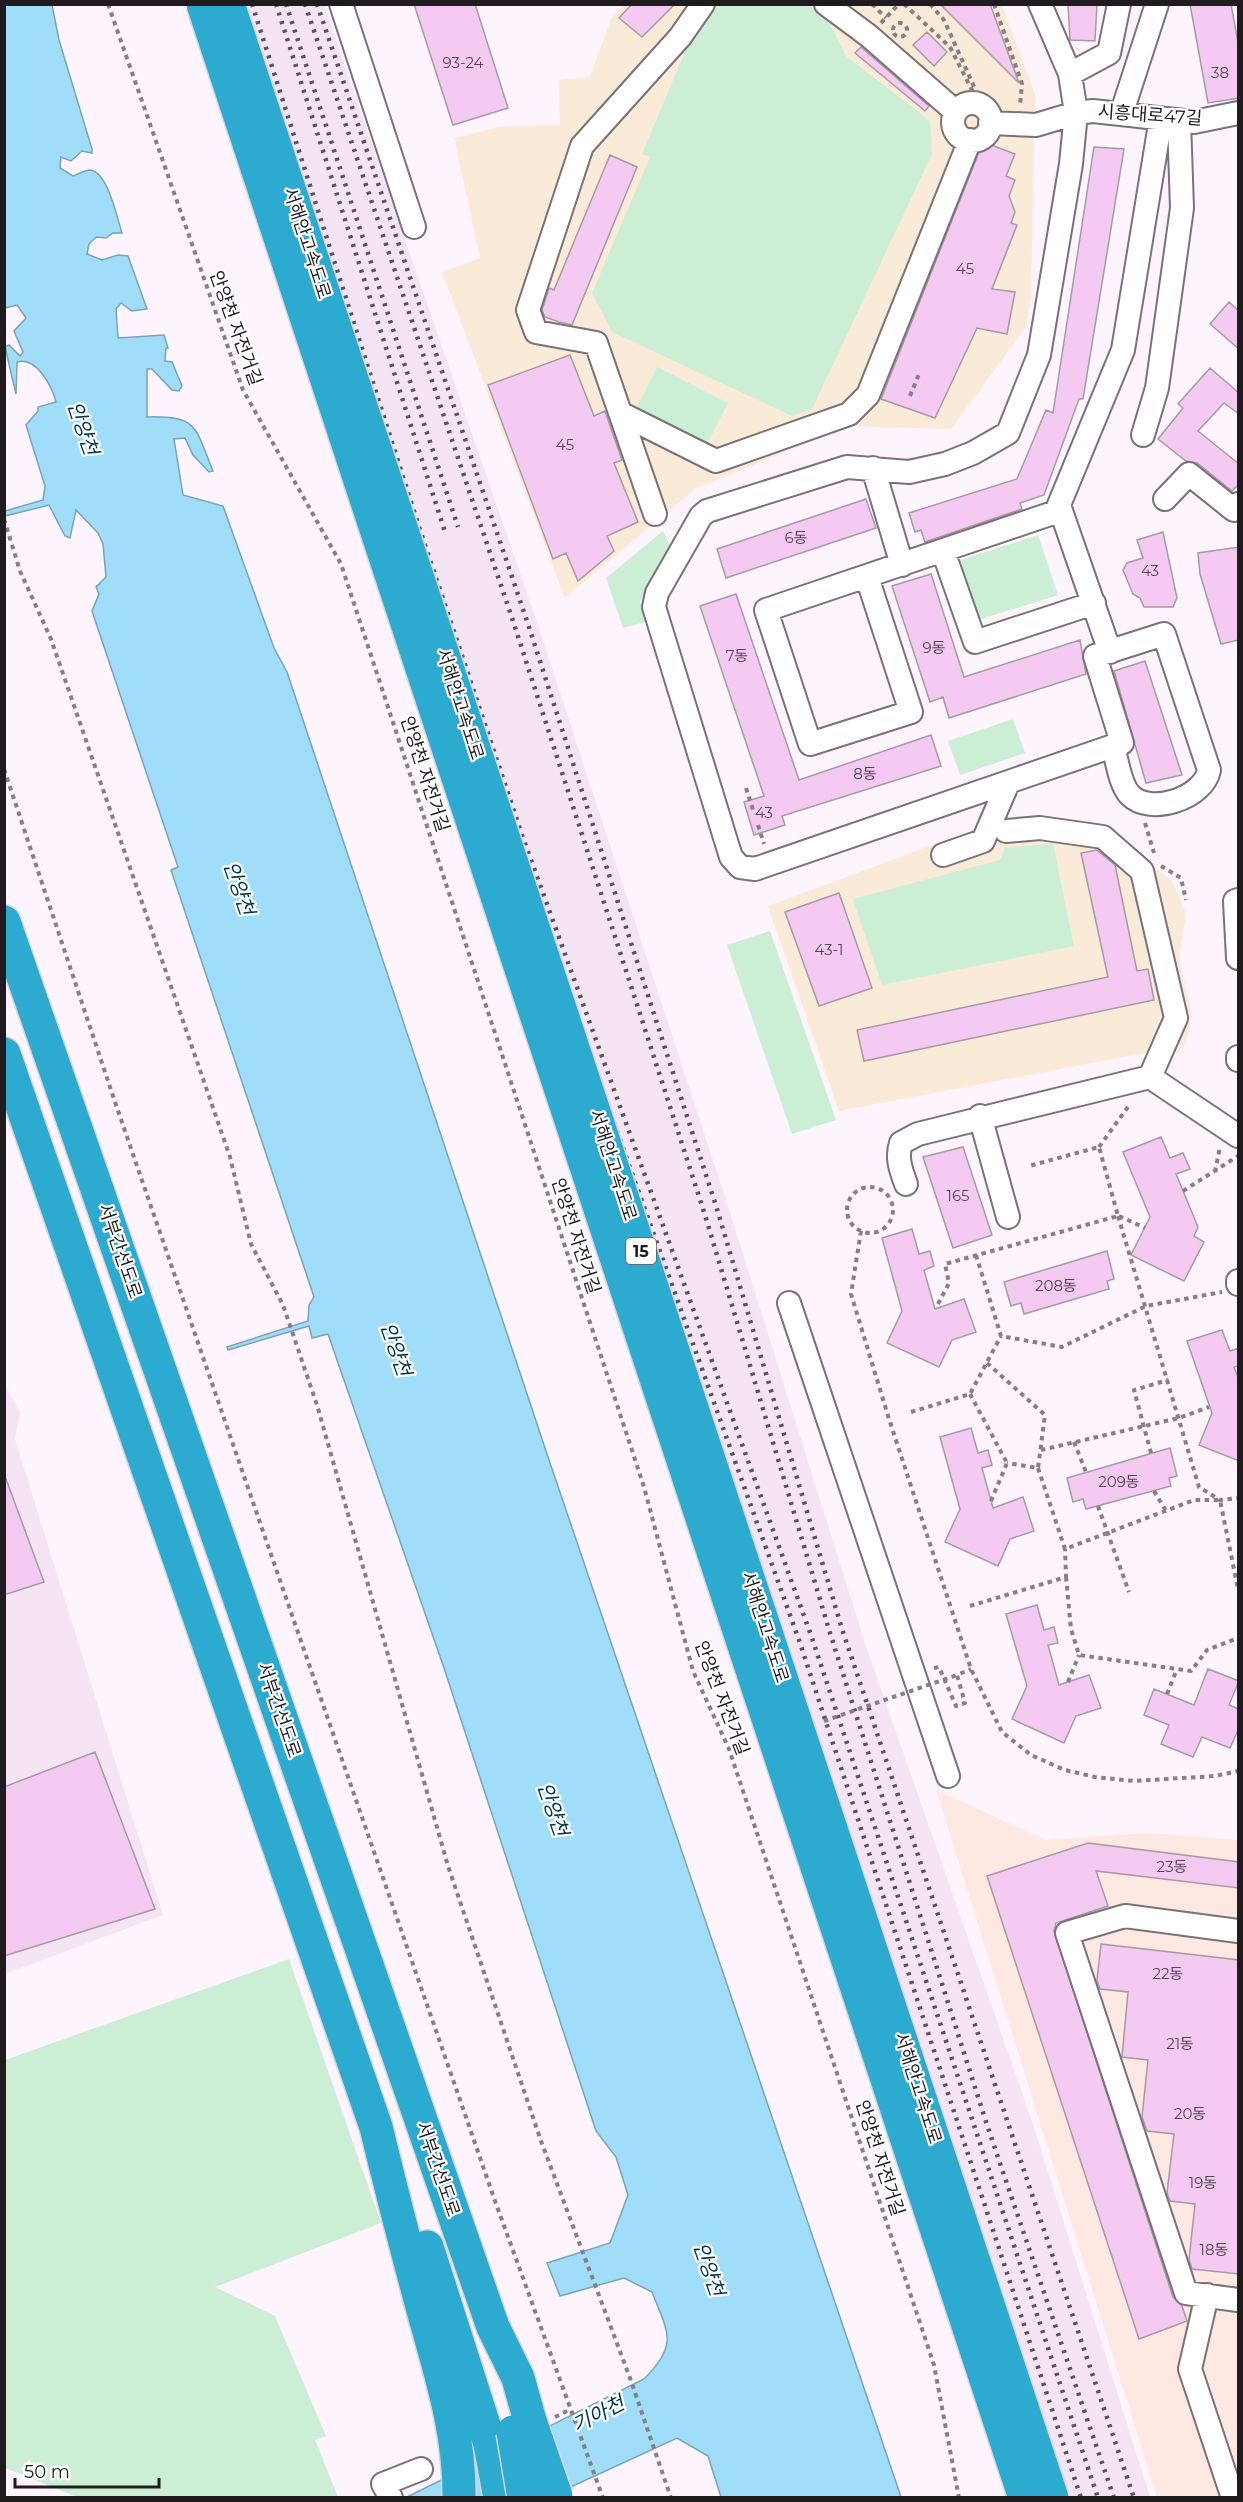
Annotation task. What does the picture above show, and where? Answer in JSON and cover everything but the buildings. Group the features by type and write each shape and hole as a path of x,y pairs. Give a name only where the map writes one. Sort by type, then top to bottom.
{"highway":[{"name":"서해안고속도로","path":"203,4 1025,2498"},
{"name":"서해안고속도로","path":"228,4 1052,2498"},
{"name":"서부간선도로","path":"4,922 493,2327 502,2399 511,2432"},
{"path":"4,1054 376,2127 395,2209 447,2399 460,2463 459,2498"},
{"path":"4,1091 27,1120"},
{"path":"376,2127 412,2202 511,2432 546,2497"},
{"path":"500,2498 511,2432"}],"street":[{"path":"341,4 414,227"},
{"path":"655,514 596,344 536,332 528,310 582,146 680,37 703,4"},
{"path":"826,4 868,36 956,112"},
{"path":"1040,4 1070,74 1076,112 1071,164 1039,355 1008,433 974,453 945,464 909,472 847,467 706,512 657,593 655,613 730,857 740,867 755,868 1008,783 1113,746 1122,743 1095,656 1164,634 1209,770 1208,777 1195,793 1172,802 1160,803 1136,799 1128,792 1113,746"},
{"path":"1070,74 1109,53 1119,4"},
{"path":"1122,112 1158,4"},
{"path":"966,104 980,105 987,110 990,123 986,134 970,140 960,136 954,128 956,112 966,104"},
{"name":"시흥대로47길","path":"990,123 1036,125 1076,112 1122,112 1205,121 1239,113"},
{"path":"1143,435 1157,388 1182,208 1170,119"},
{"path":"867,577 910,712 810,744 766,609 1056,512 1123,350 1170,119"},
{"path":"620,413 716,461 849,414 868,395 970,140"},
{"path":"873,468 902,565"},
{"path":"1165,499 1189,474 1234,510 1239,504"},
{"path":"1059,505 1110,651"},
{"path":"943,551 975,642 1094,603"},
{"path":"943,855 983,841 1008,783"},
{"path":"1006,831 1040,828 1103,837 1142,871 1176,1018 1150,1077"},
{"path":"1239,900 1235,901 1239,958"},
{"path":"906,1184 898,1161 901,1143 918,1134 980,1116 1150,1077 1239,1136"},
{"path":"980,1116 1008,1217"},
{"path":"789,1302 948,1776"},
{"path":"1239,1931 1125,1916 1067,1933 1186,2293 1239,2300"},
{"path":"1207,2295 1190,2369 1233,2498"},
{"path":"391,2498 383,2484 421,2469"}],"path":[{"name":"안양천 자전거길","path":"108,4 243,390 341,564 641,1476 693,1671 729,1749 934,2365 959,2498"},
{"path":"872,4 886,18"},
{"path":"904,4 950,47 974,94"},
{"path":"930,4 944,20 980,100"},
{"path":"994,4 1022,84 1019,110 1026,111"},
{"path":"910,396 919,374"},
{"path":"5,521 20,572 51,639 230,1156 251,1244 283,1305 316,1405 448,1866 596,2292 630,2378 671,2498"},
{"path":"4,769 115,1102 495,2201 603,2496"},
{"path":"746,788 753,810"},
{"path":"758,825 765,847"},
{"path":"1148,830 1154,855"},
{"path":"1157,864 1181,878 1186,900"},
{"path":"1029,1166 1099,1147 1150,1077"},
{"path":"1099,1147 1200,1487 1220,1500 1239,1590"},
{"path":"1183,1191 1239,1156"},
{"path":"877,1188 892,1203 891,1218 888,1224 875,1232 861,1231 850,1221 847,1214 850,1199 861,1189 877,1188"},
{"path":"938,1304 950,1282 945,1264 1118,1216 1145,1228"},
{"path":"861,1231 851,1294 889,1419 971,1669 1002,1732 1031,1755 1065,1770 1134,1781 1215,1776 1239,1771"},
{"path":"911,1412 970,1394 1001,1336 976,1255"},
{"path":"1001,1336 1062,1347 1146,1306 1235,1285"},
{"path":"987,1362 1045,1415 1038,1468 1065,1549 1071,1629 1079,1655 1068,1682"},
{"path":"1151,1453 1134,1390 1168,1380"},
{"path":"970,1394 1007,1463"},
{"path":"1041,1450 1179,1418 1209,1407"},
{"path":"1074,1442 1086,1473"},
{"path":"1007,1463 1038,1468"},
{"path":"991,1501 1007,1463"},
{"path":"1154,1491 1166,1511"},
{"path":"1065,1549 1194,1500 1239,1498"},
{"path":"1098,1506 1129,1592"},
{"path":"970,1606 1066,1576"},
{"path":"1079,1655 1191,1671 1207,1650 1239,1638"},
{"path":"936,1668 956,1706 965,1703 957,1675"},
{"path":"824,1721 971,1669"},
{"path":"1167,1694 1177,1669"}],"shaded area":[{"path":"221,5 324,5 537,622 728,1206 865,1643 1033,2124 1150,2497 1066,2497"},
{"path":"624,5 1002,5 1035,94 1031,298 1026,327 951,429 848,426 695,489 565,598 442,272 480,258 454,138 504,126 560,125 559,80 590,77 611,19"},
{"path":"1049,819 1108,830 1173,882 1186,914 1179,956 1192,1016 1185,1045 1176,1054 1166,1049 839,1111 768,906 1000,820"},
{"path":"4,1383 20,1412 15,1439 163,1915 5,1974"},
{"path":"936,1790 1046,1840 1146,1833 1238,1840 1238,2497 1157,2497"}],"green space":[{"path":"717,5 811,5 828,20 846,56 930,121 932,154 812,409 792,416 612,332 592,293 650,157 642,154 692,35"},
{"path":"657,367 728,403 706,446 635,411"},
{"path":"663,531 671,547 640,602 645,622 623,628 606,578"},
{"path":"1038,535 1058,595 978,620 960,560"},
{"path":"1013,719 1025,753 960,775 948,741"},
{"path":"1053,844 1074,946 882,985 853,899 1000,860 1005,848"},
{"path":"770,931 836,1120 792,1134 727,945"},
{"path":"289,1959 381,2223 215,2287 275,2316 326,2436 315,2440 338,2497 77,2497 5,2468 5,2060"}],"water":[{"path":"5,5 52,5 59,40 92,149 92,153 82,151 71,161 61,157 60,168 73,176 90,170 102,179 111,197 122,233 113,233 106,238 96,237 89,244 87,254 102,260 118,255 128,256 147,309 132,311 121,303 116,309 118,338 164,335 168,348 166,348 165,361 172,362 182,386 179,391 172,390 152,369 147,369 147,417 164,417 186,422 198,434 213,471 209,472 193,455 185,438 174,439 183,495 223,506 274,648 287,672 547,1454 901,2497 721,2497 708,2456 677,2438 549,2497 407,2497 644,2379 655,2367 666,2347 666,2328 652,2292 624,2278 560,2296 547,2263 610,2243 628,2195 616,2157 596,2131 444,1668 328,1334 312,1338 309,1326 228,1350 227,1347 308,1321 309,1305 314,1297 171,870 178,867 92,611 99,594 96,587 106,577 103,544 98,533 76,510 70,538 65,536 49,505 5,516 5,511 43,500 45,486 26,425 38,411 38,407 56,402 42,374 31,363 24,361 17,362 16,394 5,347 9,345 20,356 23,352 14,331 26,318 17,305 5,308"}],"railway":[{"path":"240,4 411,537 510,832 800,1643 1081,2498"},
{"path":"252,4 421,533 522,835 812,1638 1098,2498"},
{"path":"276,4 445,532"},
{"path":"286,4 458,527"},
{"path":"305,4 514,624 705,1215 830,1633 988,2128 1114,2498"},
{"path":"317,4 528,624 717,1209 842,1629 1134,2498"}],"water label":[{"name":"안양천","path":"83,428"},
{"name":"안양천","path":"239,888"},
{"name":"안양천","path":"396,1349"},
{"name":"안양천","path":"553,1809"},
{"name":"안양천","path":"709,2269"},
{"name":"기아천","path":"598,2414"}]}
